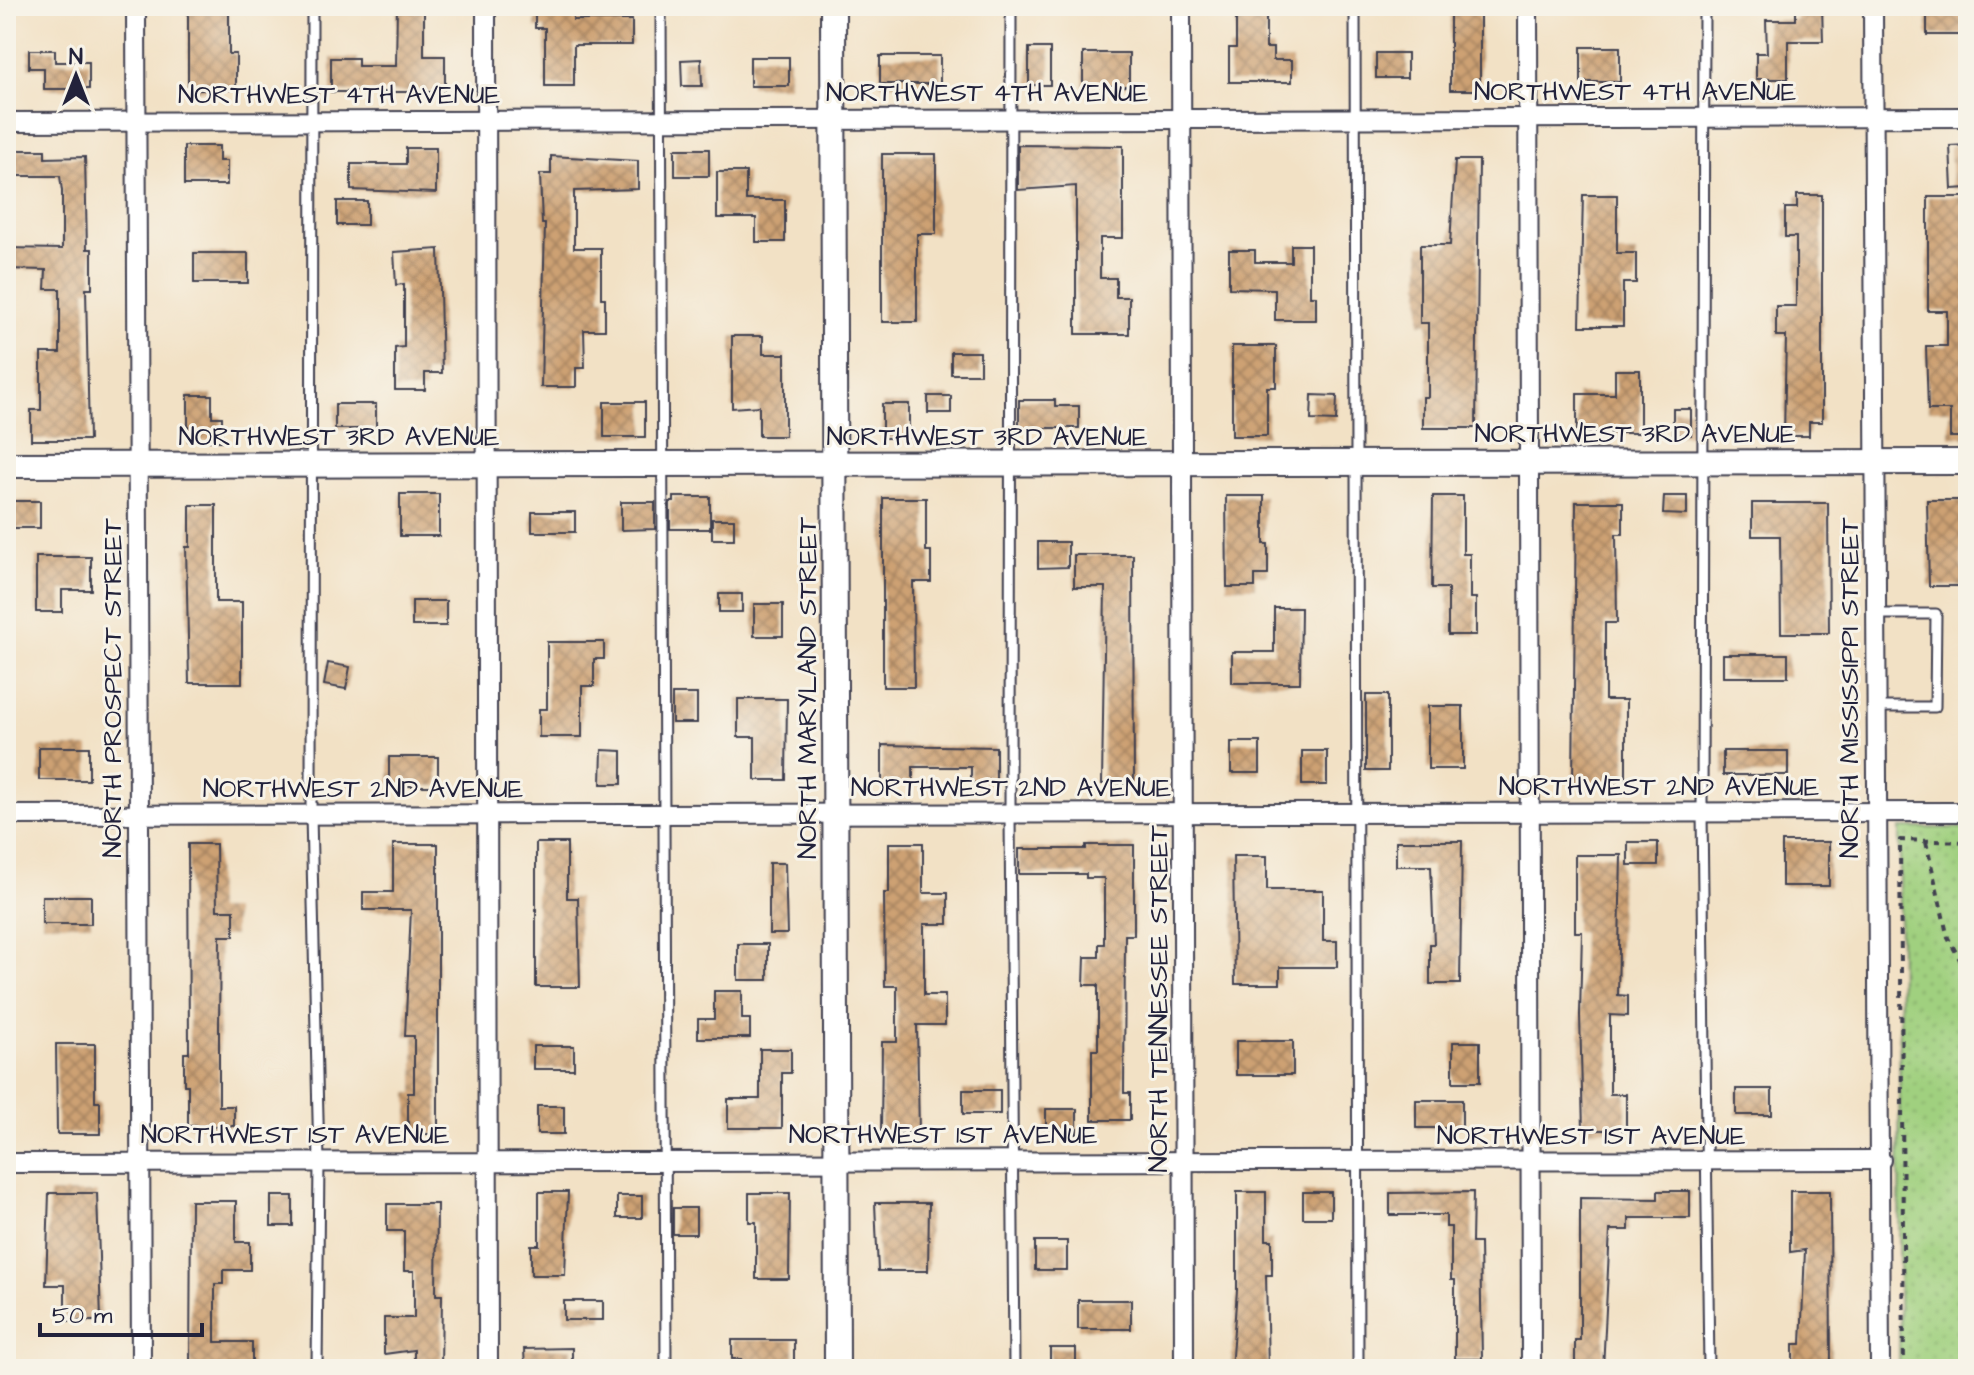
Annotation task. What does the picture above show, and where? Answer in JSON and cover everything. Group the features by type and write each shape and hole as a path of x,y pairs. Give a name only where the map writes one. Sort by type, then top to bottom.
{"street":[{"name":"NORTH PROSPECT STREET","path":"136,6 141,1369"},
{"path":"486,6 488,1369"},
{"name":"NORTH MARYLAND STREET","path":"833,6 837,1369"},
{"name":"NORTH TENNESSEE STREET","path":"1181,6 1184,1369"},
{"path":"1528,6 1531,1369"},
{"name":"NORTH MISSISSIPPI STREET","path":"1873,6 1880,1369"},
{"name":"NORTHWEST 4TH AVENUE","path":"6,122 1968,117"},
{"name":"NORTHWEST 3RD AVENUE","path":"6,465 1968,462"},
{"name":"NORTHWEST 2ND AVENUE","path":"6,815 1968,812"},
{"name":"NORTHWEST 1ST AVENUE","path":"6,1163 1184,1160 1531,1163 1881,1160"}],"lane":[{"path":"312,6 311,815 319,1161 317,1369"},
{"path":"661,6 659,466 666,1369"},
{"path":"1011,6 1010,814 1014,1369"},
{"path":"1355,6 1358,1369"},
{"path":"1704,6 1702,813 1709,1162 1709,1369"},
{"path":"1876,614 1936,614 1935,707 1876,707"}],"path":[{"path":"1904,1369 1900,840 1968,842"},
{"path":"1926,842 1948,938 1968,974"}],"green space":[{"path":"1900,828 1968,828 1968,1369 1899,1369"}],"building":[{"path":"188,6 229,6 229,54 236,54 236,90 188,90"},
{"path":"397,6 424,6 424,56 445,56 445,92 331,92 331,58 358,58 358,66 396,66"},
{"path":"535,6 573,6 573,20 632,20 632,45 574,45 574,86 545,86 545,28 535,28"},
{"path":"1236,6 1266,6 1266,48 1273,48 1273,60 1292,60 1292,82 1229,82 1229,48 1236,48"},
{"path":"1450,6 1480,6 1480,90 1450,90"},
{"path":"1796,6 1822,6 1823,41 1788,41 1788,79 1756,79 1756,53 1767,53 1766,20 1796,20"},
{"path":"1927,7 1968,7 1968,35 1927,35"},
{"path":"1581,47 1620,47 1620,82 1581,82"},
{"path":"1029,48 1050,48 1050,85 1029,85"},
{"path":"29,50 55,50 55,62 89,62 89,89 44,89 44,68 29,68"},
{"path":"1083,53 1129,53 1129,86 1083,86"},
{"path":"1376,53 1407,53 1407,78 1376,78"},
{"path":"880,56 940,56 940,84 880,84"},
{"path":"750,57 789,57 789,86 750,86"},
{"path":"701,59 702,86 682,86 681,60"},
{"path":"1018,145 1123,146 1123,238 1100,238 1100,278 1116,278 1116,297 1129,297 1129,334 1076,334 1076,186 1018,190"},
{"path":"1968,145 1968,188 1952,189 1950,146"},
{"path":"184,146 219,146 219,161 227,161 227,185 184,185"},
{"path":"406,148 436,148 436,193 351,190 351,164 406,164"},
{"path":"675,149 709,149 709,176 675,176"},
{"path":"6,150 45,150 45,158 85,157 87,249 92,249 92,289 86,289 89,440 31,440 31,410 41,410 41,353 60,353 60,289 45,289 46,270 6,269 6,248 62,249 62,191 60,176 6,176"},
{"path":"882,154 936,154 936,234 917,234 917,322 882,322"},
{"path":"551,156 638,161 638,189 574,191 574,248 601,248 601,298 605,298 605,330 584,330 585,368 576,368 576,387 541,387 545,224 542,224 540,174 551,174"},
{"path":"1455,160 1479,160 1476,428 1423,428 1423,397 1428,397 1428,323 1420,323 1420,245 1450,245"},
{"path":"717,172 746,172 746,200 785,200 785,242 756,242 756,218 717,218"},
{"path":"1583,195 1617,195 1617,253 1636,253 1636,283 1623,283 1623,326 1580,326"},
{"path":"1797,195 1822,195 1822,422 1809,422 1809,436 1784,436 1786,336 1776,336 1776,306 1796,306 1796,237 1785,237 1785,208 1797,208"},
{"path":"1928,197 1967,197 1968,437 1950,437 1950,410 1928,410 1926,346 1947,346 1947,311 1928,311"},
{"path":"337,201 367,201 367,225 337,225"},
{"path":"1291,245 1310,245 1310,296 1316,296 1316,320 1275,320 1275,289 1229,288 1229,250 1255,250 1255,262 1291,262"},
{"path":"439,249 442,373 425,373 425,390 395,390 395,348 404,347 404,284 396,285 394,252"},
{"path":"194,253 248,253 248,283 194,283"},
{"path":"732,336 763,336 763,354 785,354 785,436 759,436 759,406 732,408"},
{"path":"1232,346 1276,346 1276,387 1267,387 1267,436 1232,436"},
{"path":"951,352 980,352 980,374 951,374"},
{"path":"1615,370 1640,370 1640,433 1577,433 1577,394 1615,394"},
{"path":"188,395 212,395 212,417 222,417 222,441 188,441"},
{"path":"1312,395 1337,396 1336,421 1311,420"},
{"path":"928,396 951,396 951,413 928,413"},
{"path":"1019,400 1055,400 1055,406 1079,406 1079,428 1019,428"},
{"path":"604,402 645,402 645,437 604,437"},
{"path":"335,404 376,404 376,429 335,429"},
{"path":"882,404 909,404 909,438 882,438"},
{"path":"1673,409 1691,409 1691,435 1673,435"},
{"path":"400,494 439,494 439,536 400,536"},
{"path":"1226,496 1264,496 1264,544 1268,544 1268,575 1255,575 1255,587 1227,587"},
{"path":"1433,496 1463,496 1463,554 1470,554 1470,598 1476,598 1476,635 1448,635 1448,588 1432,588"},
{"path":"1664,496 1687,496 1687,515 1663,514"},
{"path":"674,497 710,497 710,529 670,529 670,502 674,502"},
{"path":"883,498 926,498 926,551 931,551 931,582 913,582 914,687 883,687"},
{"path":"1927,500 1962,500 1962,569 1968,569 1968,586 1929,586"},
{"path":"6,501 40,501 40,528 6,528"},
{"path":"621,502 655,502 655,529 621,530"},
{"path":"1576,502 1623,502 1623,534 1616,534 1617,623 1605,623 1605,700 1626,700 1626,784 1573,784"},
{"path":"1752,503 1828,503 1829,633 1781,633 1780,536 1752,536"},
{"path":"190,505 216,505 216,602 242,602 242,683 189,683 186,547 190,547"},
{"path":"532,512 575,512 575,532 532,532"},
{"path":"712,519 734,519 734,539 712,539"},
{"path":"1038,542 1068,542 1068,567 1038,568"},
{"path":"1074,555 1133,555 1134,784 1102,784 1105,587 1074,587"},
{"path":"36,557 91,557 91,590 62,590 62,612 36,612"},
{"path":"719,594 742,594 742,612 719,612"},
{"path":"412,601 446,601 446,626 412,626"},
{"path":"754,604 783,604 783,636 754,636"},
{"path":"1274,608 1301,608 1300,683 1232,683 1232,652 1274,652"},
{"path":"547,642 604,642 604,659 594,659 594,686 582,686 582,737 539,737 539,709 547,709"},
{"path":"1723,654 1788,654 1788,677 1723,677"},
{"path":"328,663 350,667 346,689 324,685"},
{"path":"672,694 697,694 697,723 672,723"},
{"path":"1366,695 1388,695 1388,771 1366,771"},
{"path":"738,699 787,699 786,780 755,780 755,737 738,737"},
{"path":"1428,706 1463,706 1463,769 1428,769"},
{"path":"1231,742 1260,742 1260,773 1231,773"},
{"path":"882,745 996,747 996,783 971,783 971,767 913,767 913,784 882,784"},
{"path":"39,747 89,747 89,780 39,780"},
{"path":"602,750 622,751 622,784 601,784"},
{"path":"1302,751 1327,751 1327,785 1302,785"},
{"path":"1723,751 1788,751 1788,775 1723,775"},
{"path":"389,757 438,757 438,786 389,786"},
{"path":"1396,841 1462,841 1460,984 1430,984 1430,944 1434,944 1431,866 1396,866"},
{"path":"1628,842 1658,842 1658,865 1628,865"},
{"path":"1782,842 1829,842 1829,886 1782,886"},
{"path":"536,843 567,843 567,898 578,898 580,987 536,987"},
{"path":"889,843 923,843 923,893 948,893 948,924 924,924 924,995 945,995 945,1025 917,1025 919,1133 881,1133 882,1042 897,1042 897,986 885,986 884,893 889,893"},
{"path":"188,844 216,844 217,910 234,910 234,936 220,936 219,1106 234,1106 234,1126 188,1126 184,1053 189,1053"},
{"path":"393,844 438,844 438,1134 408,1134 408,1093 414,1093 414,1036 405,1036 411,910 363,910 363,892 393,892"},
{"path":"1086,845 1134,845 1134,935 1125,935 1124,1093 1130,1093 1130,1120 1092,1120 1092,1050 1098,1050 1098,985 1084,985 1085,957 1099,957 1099,944 1104,944 1104,878 1086,878 1086,874 1019,874 1019,849 1086,849"},
{"path":"1575,855 1621,855 1618,995 1628,996 1628,1016 1610,1015 1610,1094 1626,1094 1626,1130 1583,1130 1580,1015 1582,932 1575,932"},
{"path":"1233,856 1267,856 1267,890 1323,890 1323,941 1337,941 1337,967 1280,967 1280,984 1235,984"},
{"path":"769,863 785,863 787,934 769,934"},
{"path":"42,896 91,896 91,924 42,924"},
{"path":"738,944 768,944 768,980 738,980"},
{"path":"714,991 742,991 742,1019 750,1019 750,1038 698,1038 698,1019 714,1019"},
{"path":"1236,1041 1293,1041 1293,1075 1236,1075"},
{"path":"1453,1042 1480,1042 1480,1082 1453,1082"},
{"path":"56,1044 95,1044 95,1102 100,1102 100,1134 57,1134"},
{"path":"533,1046 574,1046 574,1069 533,1069"},
{"path":"760,1049 791,1049 791,1073 782,1073 782,1128 728,1128 728,1099 760,1099"},
{"path":"1736,1089 1772,1089 1772,1115 1736,1115"},
{"path":"963,1090 1000,1090 1000,1114 963,1114"},
{"path":"1416,1100 1462,1100 1462,1128 1416,1128"},
{"path":"537,1106 564,1106 564,1134 537,1134"},
{"path":"1046,1109 1077,1109 1077,1134 1046,1134"},
{"path":"1658,1191 1690,1191 1690,1218 1629,1218 1629,1230 1610,1230 1603,1369 1575,1369 1575,1340 1580,1340 1580,1198 1658,1199"},
{"path":"1790,1191 1830,1191 1831,1369 1793,1369 1793,1344 1801,1344 1805,1250 1790,1252"},
{"path":"539,1192 568,1192 565,1275 531,1275 531,1245 539,1245"},
{"path":"1237,1192 1266,1192 1266,1240 1272,1240 1272,1275 1266,1275 1268,1369 1231,1369 1237,1290"},
{"path":"1303,1192 1331,1192 1331,1218 1303,1218"},
{"path":"1473,1192 1472,1243 1480,1243 1482,1359 1455,1359 1451,1227 1446,1227 1446,1215 1390,1215 1390,1193"},
{"path":"49,1193 97,1193 101,1321 65,1321 65,1285 46,1285"},
{"path":"749,1193 790,1193 789,1279 756,1279 756,1222 749,1222"},
{"path":"271,1196 293,1196 293,1226 271,1226"},
{"path":"617,1196 642,1196 642,1218 617,1218"},
{"path":"191,1201 236,1201 236,1242 250,1242 250,1270 223,1270 223,1284 215,1284 215,1342 252,1342 252,1369 190,1369"},
{"path":"875,1203 929,1203 928,1271 878,1271"},
{"path":"387,1204 437,1204 436,1295 442,1295 441,1369 414,1369 414,1350 384,1354 384,1318 414,1318 414,1271 404,1271 404,1231 387,1231"},
{"path":"673,1208 696,1208 696,1234 673,1234"},
{"path":"1035,1241 1067,1241 1067,1270 1035,1270"},
{"path":"1078,1300 1131,1300 1131,1329 1078,1329"},
{"path":"564,1301 603,1301 603,1320 564,1320"},
{"path":"732,1340 794,1340 794,1369 742,1369 742,1359 732,1359"},
{"path":"572,1348 572,1369 525,1369 524,1349"},
{"path":"1050,1348 1076,1348 1076,1369 1050,1369"}]}
